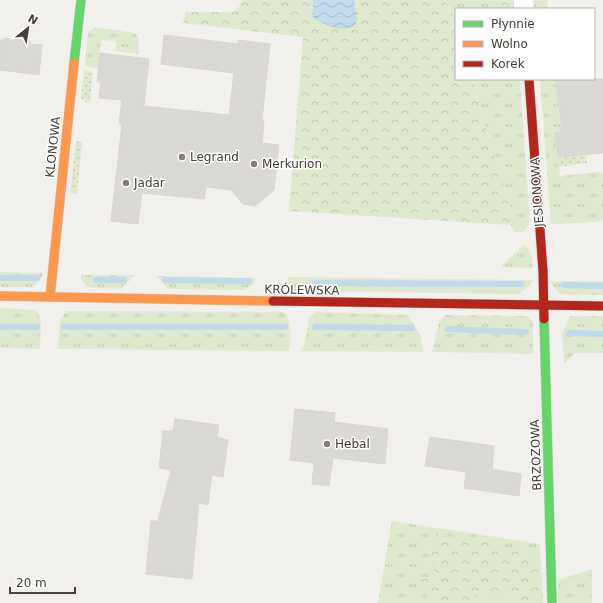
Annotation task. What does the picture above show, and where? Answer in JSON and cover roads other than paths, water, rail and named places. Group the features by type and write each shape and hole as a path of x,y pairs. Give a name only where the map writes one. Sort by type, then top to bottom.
{"street":[{"name":"KLONOWA","path":"50,297 81,0"},
{"name":"JESIONOWA","path":"529,80 543,271 544,306"},
{"name":"KRÓLEWSKA","path":"0,296 603,306"},
{"name":"BRZOZOWA","path":"544,306 552,603"}],"water":[{"path":"313,0 354,0 357,20 355,26 345,29 339,28 313,18"}],"waterway":[{"path":"0,278 37,278"},
{"path":"96,280 124,280"},
{"path":"165,280 249,281"},
{"path":"315,283 521,284"},
{"path":"564,285 603,286"},
{"path":"0,327 37,327"},
{"path":"64,327 285,327"},
{"path":"315,327 412,328"},
{"path":"448,329 526,332"},
{"path":"569,333 603,334"}],"place":[{"name":"Legrand","path":"182,157"},
{"name":"Merkurion","path":"254,164"},
{"name":"Jadar","path":"126,183"},
{"name":"Hebal","path":"327,444"}]}
